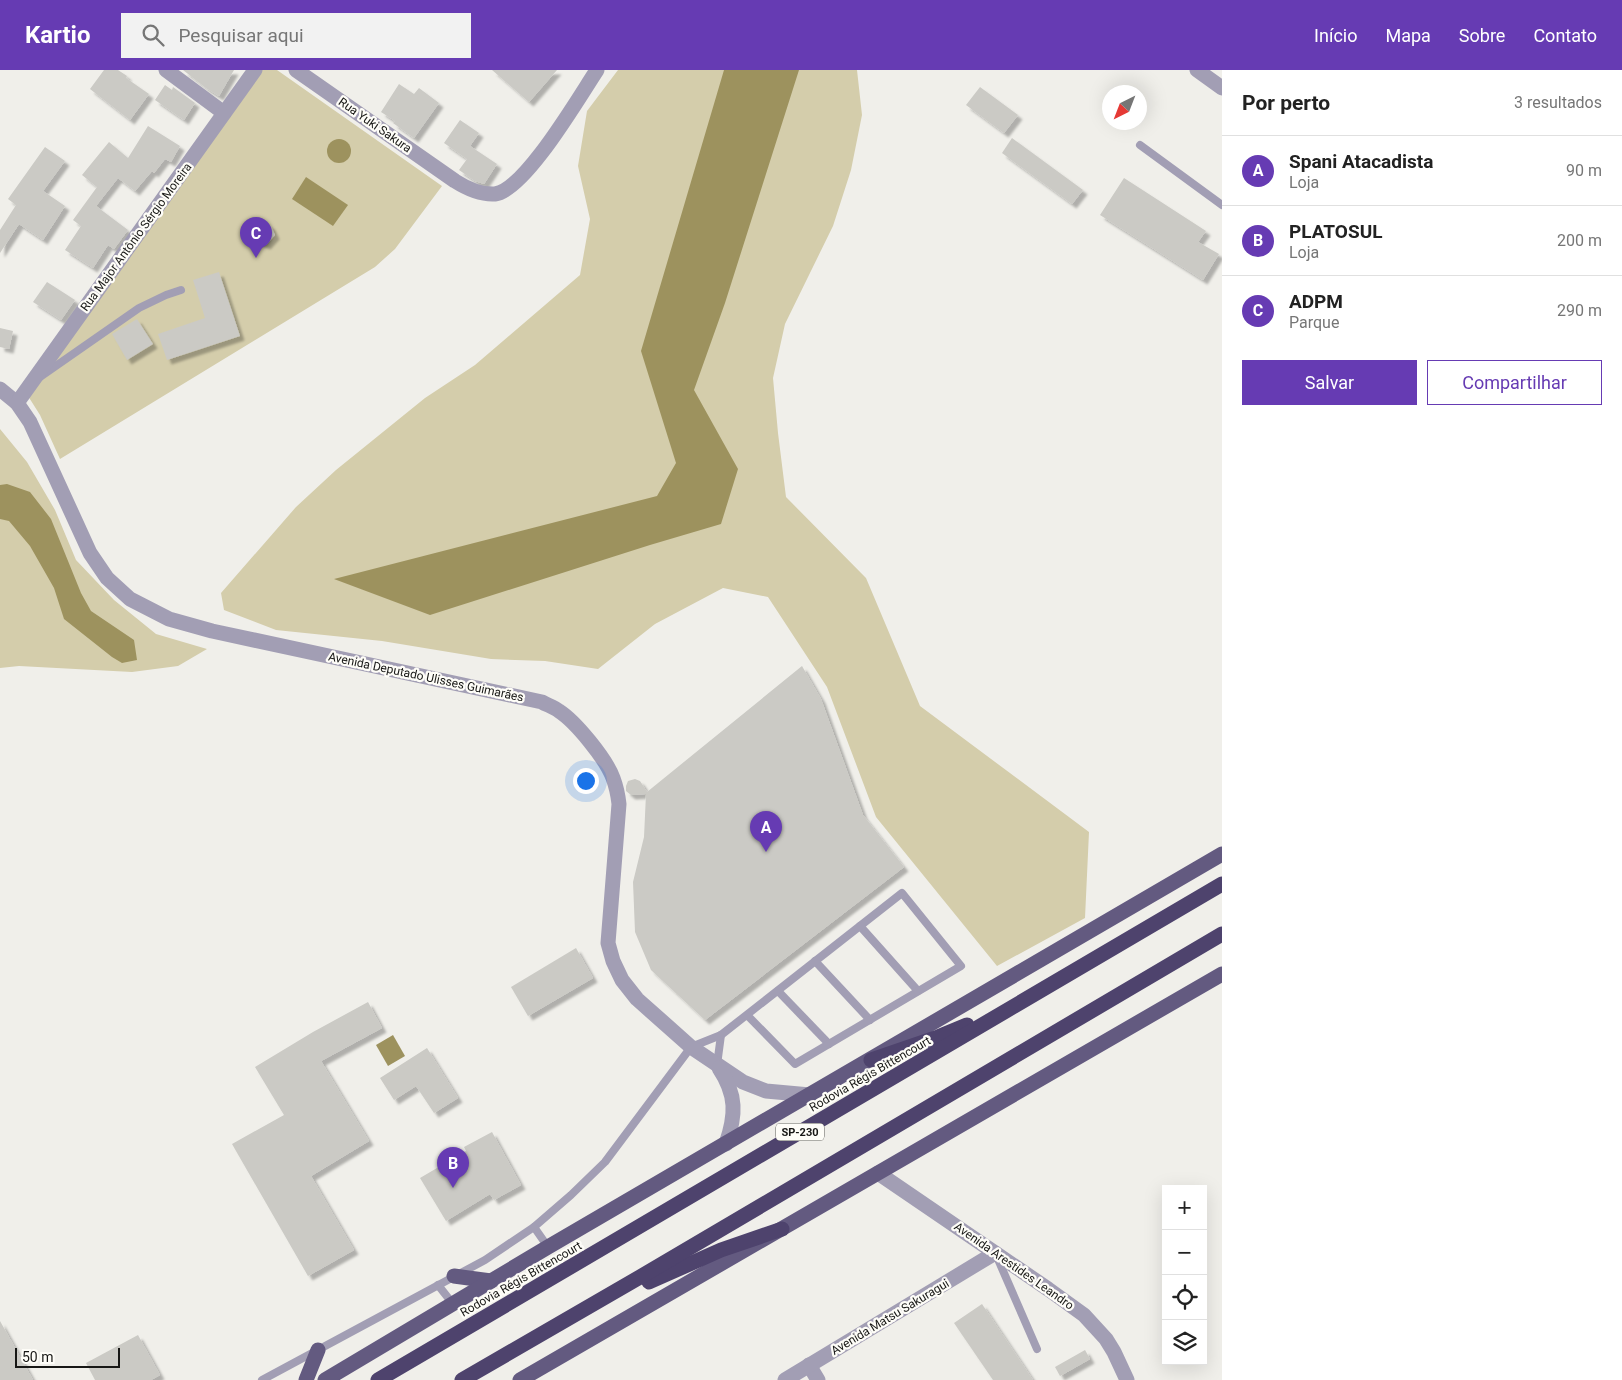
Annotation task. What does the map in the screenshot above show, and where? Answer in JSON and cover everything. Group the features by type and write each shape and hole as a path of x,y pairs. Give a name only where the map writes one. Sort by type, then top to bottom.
{"highway":[{"name":"Rodovia Régis Bittencourt","path":"378,1380 1222,884"},
{"path":"462,1380 1222,934"},
{"path":"872,1060 938,1037 1030,997"},
{"path":"566,1320 721,1250 782,1229"}],"main road":[{"path":"325,1380 548,1247 872,1060 1222,854"},
{"path":"520,1380 1222,974"},
{"path":"454,1276 491,1281"},
{"path":"306,1380 318,1350"}],"street":[{"path":"166,70 224,113"},
{"name":"Rua Major Antônio Sérgio Moreira","path":"17,403 255,70"},
{"name":"Rua Yuki Sakura","path":"296,70 455,181 471,190 495,194 504,191 519,178 541,154 598,70"},
{"path":"1197,70 1222,88"},
{"name":"Avenida Deputado Ulisses Guimarães","path":"0,389 17,403 30,422 90,553 107,578 130,599 169,619 212,631 542,702 559,711 571,721 604,760 613,776 617,791 619,804 608,943 613,962 622,980 637,999 691,1047 743,1082 766,1091 810,1095"},
{"name":"Avenida Deputado Ulisses Guimarães","path":"717,1065 732,1092 734,1110 732,1126 726,1144"},
{"name":"Avenida Arestides Leandro","path":"878,1173 1048,1288 1084,1316 1106,1339 1127,1380"},
{"name":"Avenida Matsu Sakuragui","path":"785,1380 995,1253"},
{"path":"809,1365 818,1380"}],"lane":[{"path":"1140,145 1222,205"},
{"path":"31,384 139,308 181,290"},
{"path":"262,1380 485,1260 534,1226 571,1195 605,1162 691,1047 721,1036 747,1015 778,991 815,961 902,893 962,966 795,1064 747,1015"},
{"path":"860,926 918,991"},
{"path":"815,961 870,1020"},
{"path":"778,991 829,1044"},
{"path":"717,1065 721,1036"},
{"path":"534,1226 548,1247"},
{"path":"995,1253 1037,1349"},
{"path":"438,1285 453,1304"}],"shaded area":[{"path":"261,70 277,70 442,186 395,249 375,267 60,459 40,415 28,396"},
{"path":"618,70 857,70 862,115 851,170 833,226 785,324 773,378 786,497 866,578 920,706 1089,832 1085,918 997,966 876,817 827,687 768,597 723,588 655,624 598,669 545,661 491,659 382,641 276,630 224,610 221,593 296,507 336,470 425,398 475,365 580,275 590,219 578,166 587,111"},
{"path":"724,70 799,70 725,303 694,390 738,469 721,524 430,615 334,579 657,496 676,463 641,351"},
{"path":"339,139 348,142 351,151 348,160 339,163 330,160 327,151 330,142"},
{"path":"306,177 348,205 333,226 292,199"},
{"path":"0,429 27,462 55,510 76,560 114,600 156,634 207,649 178,666 132,672 19,666 0,668"},
{"path":"7,484 30,492 51,519 81,593 91,611 134,640 137,660 122,663 64,619 54,588 30,546 9,521 0,519 0,485"},
{"path":"393,1035 405,1056 388,1066 376,1045"}],"building":[{"path":"104,70 118,70 149,94 130,120 90,89"},
{"path":"183,70 234,70 219,96"},
{"path":"492,70 557,70 529,102"},
{"path":"399,84 414,94 419,88 439,103 414,138 393,123 395,121 381,112"},
{"path":"165,85 172,90 173,87 195,103 184,120 155,100"},
{"path":"980,87 1018,115 1004,133 966,105"},
{"path":"460,120 479,133 470,146 497,164 484,184 475,181 459,170 467,159 444,143"},
{"path":"148,126 180,146 171,162 165,159 154,173 152,171 135,191 118,178 96,206 128,230 114,249 108,245 93,268 65,250 81,226 73,220 97,187 82,175 109,142 128,158"},
{"path":"1012,138 1083,190 1072,204 1002,153"},
{"path":"45,147 65,161 43,191 65,206 43,240 19,224 0,253 0,230 16,205 8,199"},
{"path":"1124,178 1206,231 1198,242 1219,254 1203,280 1100,215"},
{"path":"262,220 271,226 275,235 266,245 253,240 252,228"},
{"path":"219,272 240,336 167,360 158,334 205,318 193,280"},
{"path":"47,282 75,300 61,320 33,302"},
{"path":"137,319 153,344 127,360 112,334"},
{"path":"0,328 13,331 9,349 0,347"},
{"path":"802,666 821,699 863,815 904,867 705,1020 651,970 635,932 633,882 644,837 646,794 631,795 626,791 626,786 628,781 635,779 640,781 647,792"},
{"path":"576,948 593,978 528,1016 511,987"},
{"path":"368,1002 382,1028 321,1061 369,1141 311,1176 354,1250 308,1276 232,1144 284,1115 255,1067"},
{"path":"427,1048 458,1098 434,1113 416,1086 394,1100 380,1078"},
{"path":"492,1132 521,1185 494,1200 490,1194 446,1221 420,1178 466,1151 464,1147"},
{"path":"982,1304 1033,1380 993,1380 954,1323"},
{"path":"0,1321 33,1380 0,1380"},
{"path":"138,1335 160,1375 151,1380 95,1380 86,1363"},
{"path":"1085,1350 1090,1359 1060,1376 1055,1367"}],"place":[{"name":"ADPM","path":"256,258"},
{"name":"Spani Atacadista","path":"766,852"},
{"name":"PLATOSUL","path":"453,1188"}]}
